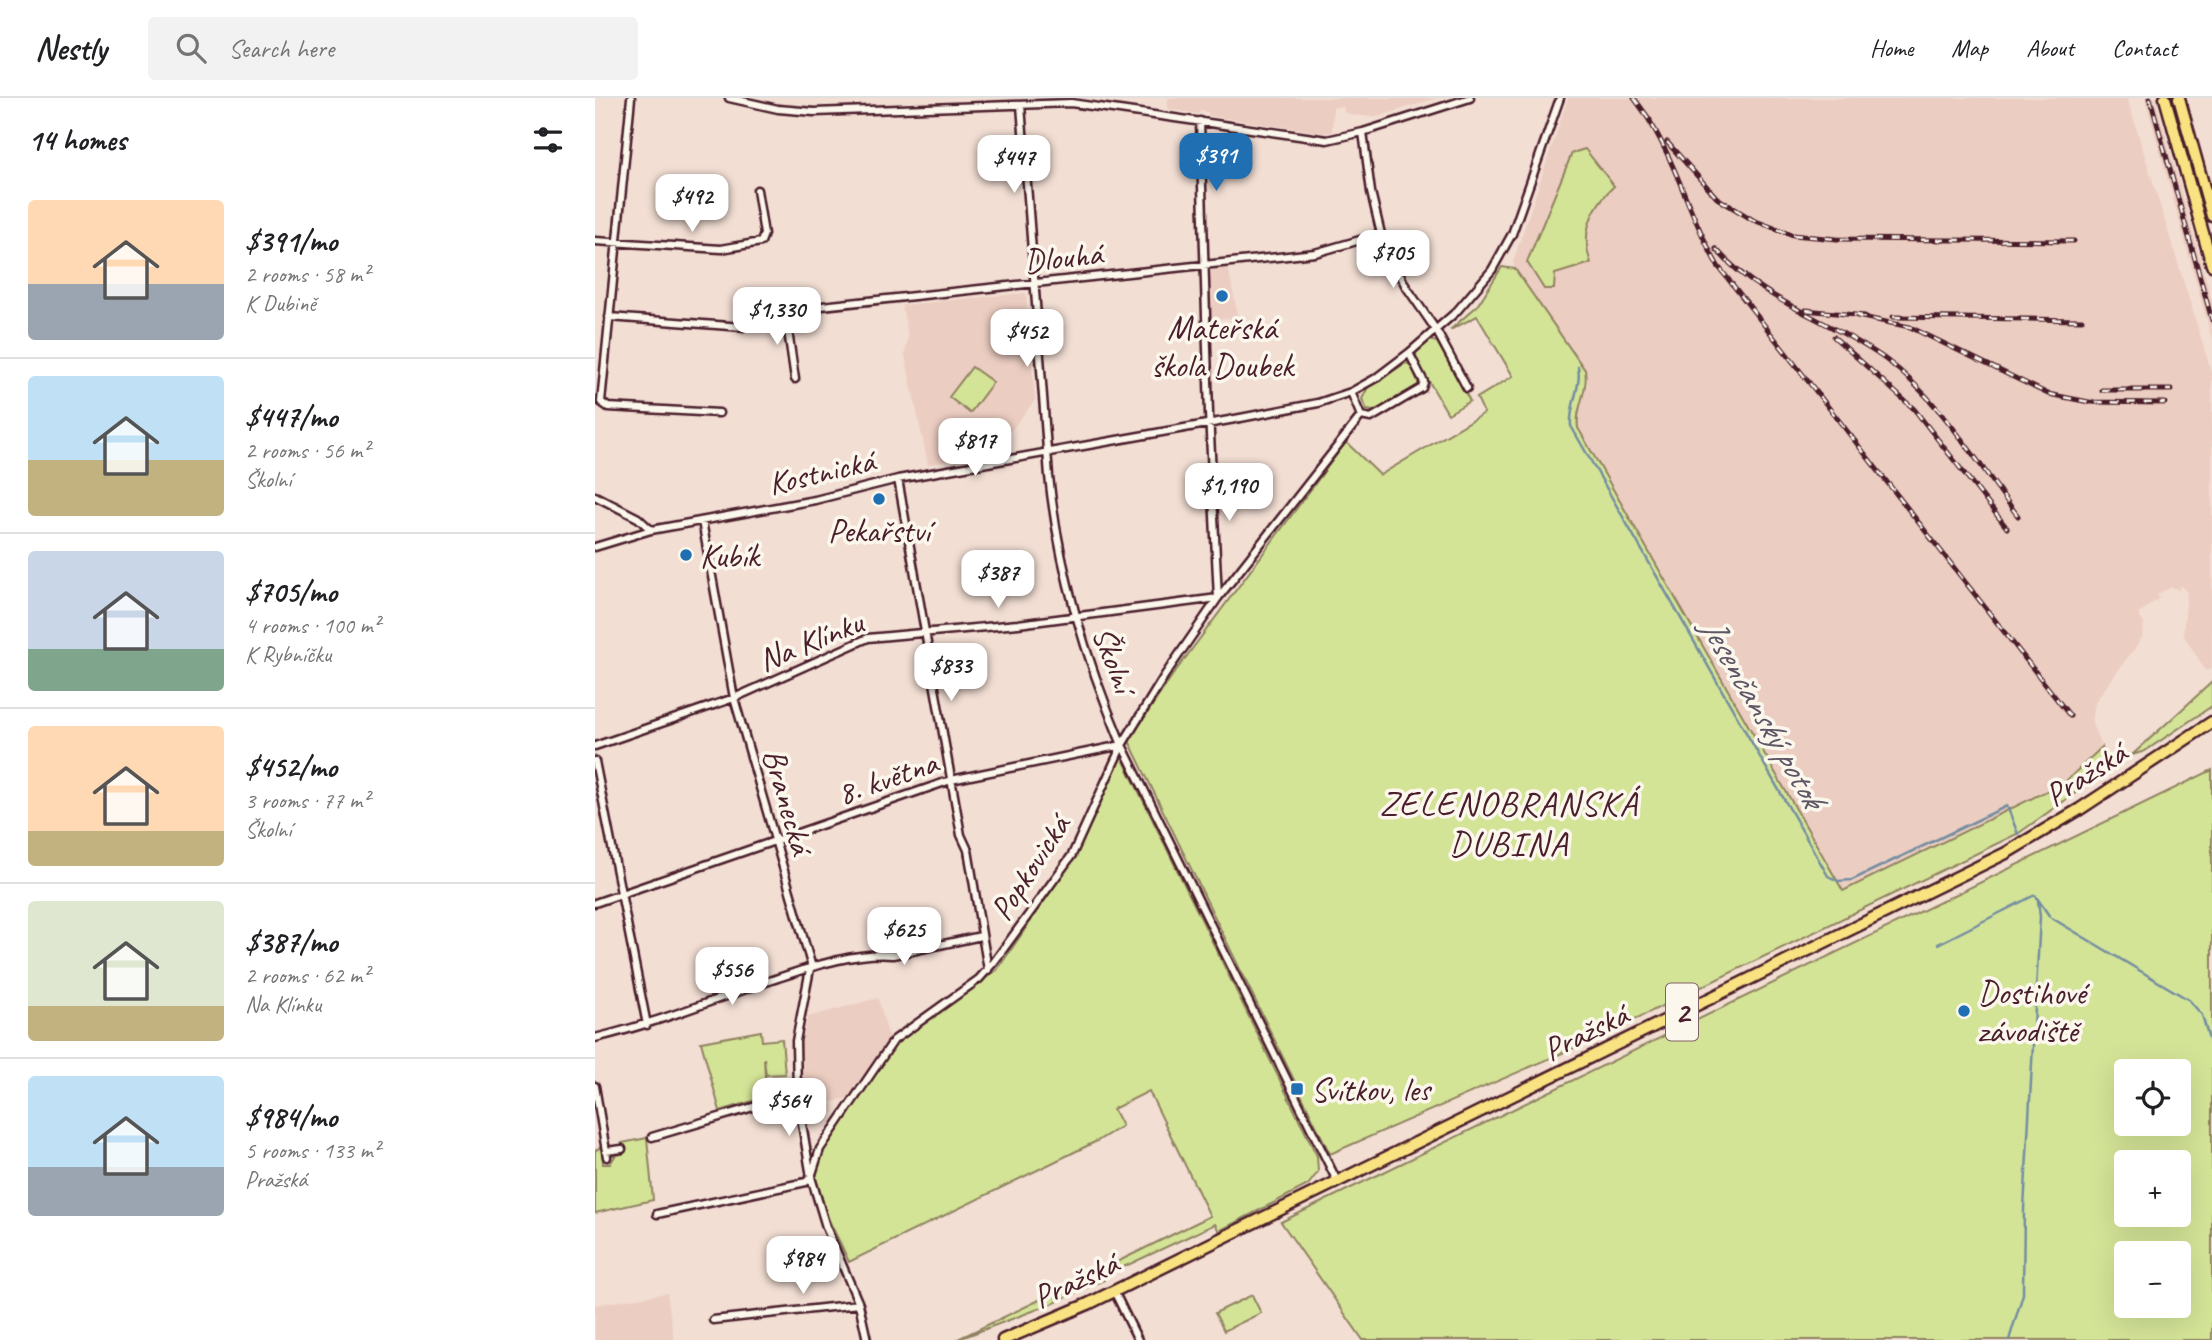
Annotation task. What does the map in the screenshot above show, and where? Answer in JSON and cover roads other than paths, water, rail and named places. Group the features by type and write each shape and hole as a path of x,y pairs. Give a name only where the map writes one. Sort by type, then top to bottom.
{"main road":[{"path":"2165,98 2212,265"},
{"path":"2179,98 2212,216"},
{"name":"Pražská","path":"1003,1340 1114,1291 2000,857 2080,809 2212,722"}],"street":[{"path":"631,98 602,404 719,413"},
{"path":"729,98 778,109 814,112 1088,105 1318,140 1363,132 1469,98"},
{"name":"Kostnická","path":"595,547 651,530 802,502 898,479 1211,424 1318,403 1351,392 1376,378 1436,330 1467,300 1503,253 1560,98"},
{"name":"Školní","path":"1021,105 1047,451 1057,536 1074,616 1092,673 1122,745 1337,1181"},
{"path":"1200,121 1218,598"},
{"path":"1363,132 1371,192 1381,234 1405,285 1436,330 1467,388"},
{"path":"595,241 721,250 761,242 764,234 757,190"},
{"name":"Dlouhá","path":"748,314 1315,253 1381,234"},
{"path":"786,310 795,379"},
{"path":"609,317 743,327"},
{"path":"1351,392 1361,416 1371,418 1422,388 1424,382 1409,353"},
{"path":"793,366 801,364"},
{"path":"709,423 710,414"},
{"name":"Popkovická","path":"811,1177 828,1135 891,1044 988,970 1072,855 1122,745 1218,598 1361,416"},
{"path":"898,479 961,835 968,850 988,970"},
{"path":"595,496 638,518 651,530"},
{"name":"Branecká","path":"702,521 734,698 811,967 795,1048 797,1094 811,1177"},
{"name":"Na Klínku","path":"595,746 734,698 868,638 1218,598"},
{"name":"8. května","path":"595,903 776,843 951,780 1122,745"},
{"path":"595,761 646,1025"},
{"path":"595,1038 646,1025 702,1002 811,967 878,954 916,951 981,936"},
{"path":"985,947 1000,954"},
{"path":"595,1086 606,1154 622,1149"},
{"path":"652,1137 797,1094"},
{"path":"657,1214 785,1188 806,1182 811,1177 824,1223 859,1304 867,1340"},
{"path":"1114,1291 1138,1340"},
{"path":"713,1320 859,1304"}],"waterway":[{"name":"Jesenčanský potok","path":"1578,367 1571,426 1828,876 1838,881 1852,880 2007,806 2018,834"},
{"name":"Jesenčanský potok","path":"1938,944 2035,895 2050,917 2189,1000 2202,1015 2212,1049"},
{"path":"2009,1340 2023,1294 2024,1209 2040,917 2038,900"}],"railway":[{"path":"1634,98 1650,120"},
{"path":"2150,98 2212,320"},
{"path":"1644,112 1665,149 1718,266 2070,716"},
{"path":"1667,142 1717,198 1753,220 1793,235 1837,239 2074,241"},
{"path":"1716,249 1754,283 1864,345 1905,375 1940,412 2018,516"},
{"path":"1806,310 1865,316"},
{"path":"1857,316 1910,327 2048,394 2089,402 2165,403"},
{"path":"1893,317 2082,320"},
{"path":"1834,337 1914,409 2007,528"},
{"path":"2102,390 2171,390"}],"place":[{"name":"Mateřská škola Doubek","path":"1222,296"},
{"name":"Pekařství","path":"879,499"},
{"name":"Kubík","path":"686,555"},
{"name":"Dostihové závodiště","path":"1964,1011"},
{"name":"Svítkov, les","path":"1297,1089"}],"district":[{"name":"ZELENOBRANSKÁ DUBINA","path":"1509,823"}]}
